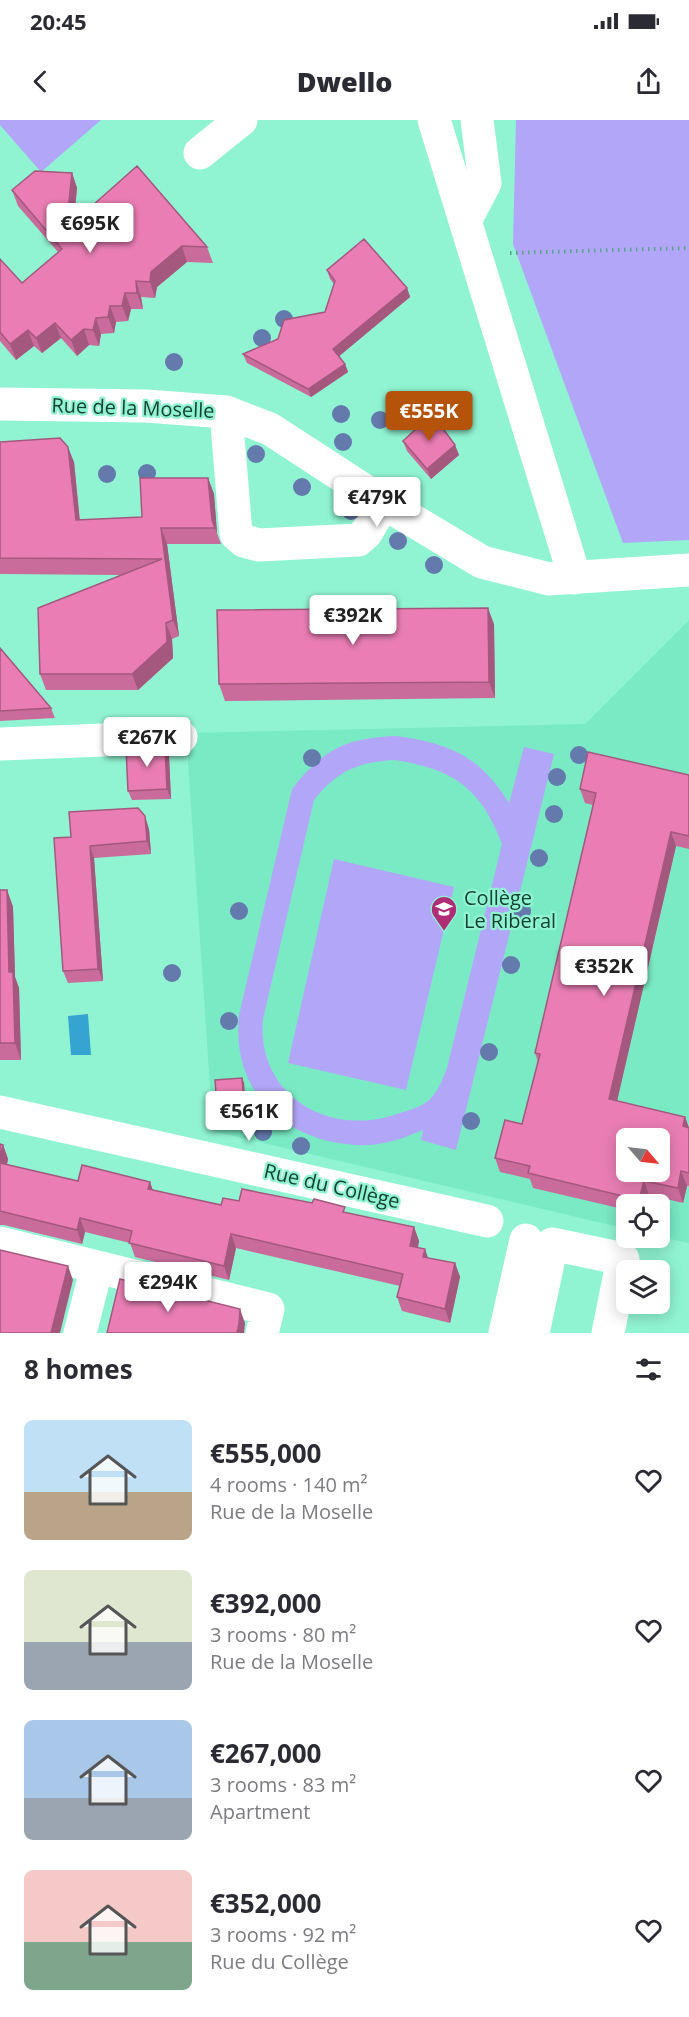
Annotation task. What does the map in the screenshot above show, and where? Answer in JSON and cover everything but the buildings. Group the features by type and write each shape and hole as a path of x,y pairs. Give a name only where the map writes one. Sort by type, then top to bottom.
{"street":[{"path":"200,153 241,120"},
{"path":"434,120 575,578"},
{"path":"465,221 485,183 477,120"},
{"name":"Rue de la Moselle","path":"0,404 146,406 226,412 270,429 384,503 482,562 549,579 689,570"},
{"path":"226,412 236,534 244,542 259,545 358,540 366,533 384,503"},
{"path":"0,744 181,737"},
{"name":"Rue du Collège","path":"0,1112 487,1221"},
{"path":"505,1333 526,1240"},
{"path":"0,1243 268,1309 262,1333"},
{"path":"533,1333 552,1244 623,1259 608,1333"},
{"path":"80,1333 97,1267"}],"path":[{"path":"475,254 689,248"}],"shaded area":[{"path":"0,120 101,120 41,172 0,125"},
{"path":"516,120 689,120 689,540 623,543 513,244"},
{"name":"Collège Le Riberal","path":"689,620 689,1243 670,1239 670,1194 616,1194 616,1226 213,1131 186,733 585,724"},
{"path":"396,736 415,739 462,755 487,774 509,803 524,747 554,754 456,1150 421,1140 423,1130 393,1141 371,1145 339,1143 310,1135 290,1126 259,1098 242,1060 238,1038 239,1015 292,789 303,775 325,755 349,743","holes":["395,760 415,764 449,776 474,795 485,809 502,844 447,1068 432,1097 413,1109 374,1120 348,1120 324,1115 303,1105 285,1089 272,1070 264,1046 263,1019 314,800 340,775 359,766"]},
{"path":"334,859 454,887 406,1090 288,1063"}],"water":[{"path":"88,1014 91,1055 71,1055 68,1016"}],"place":[{"name":"Collège Le Riberal","path":"444,932"}]}
